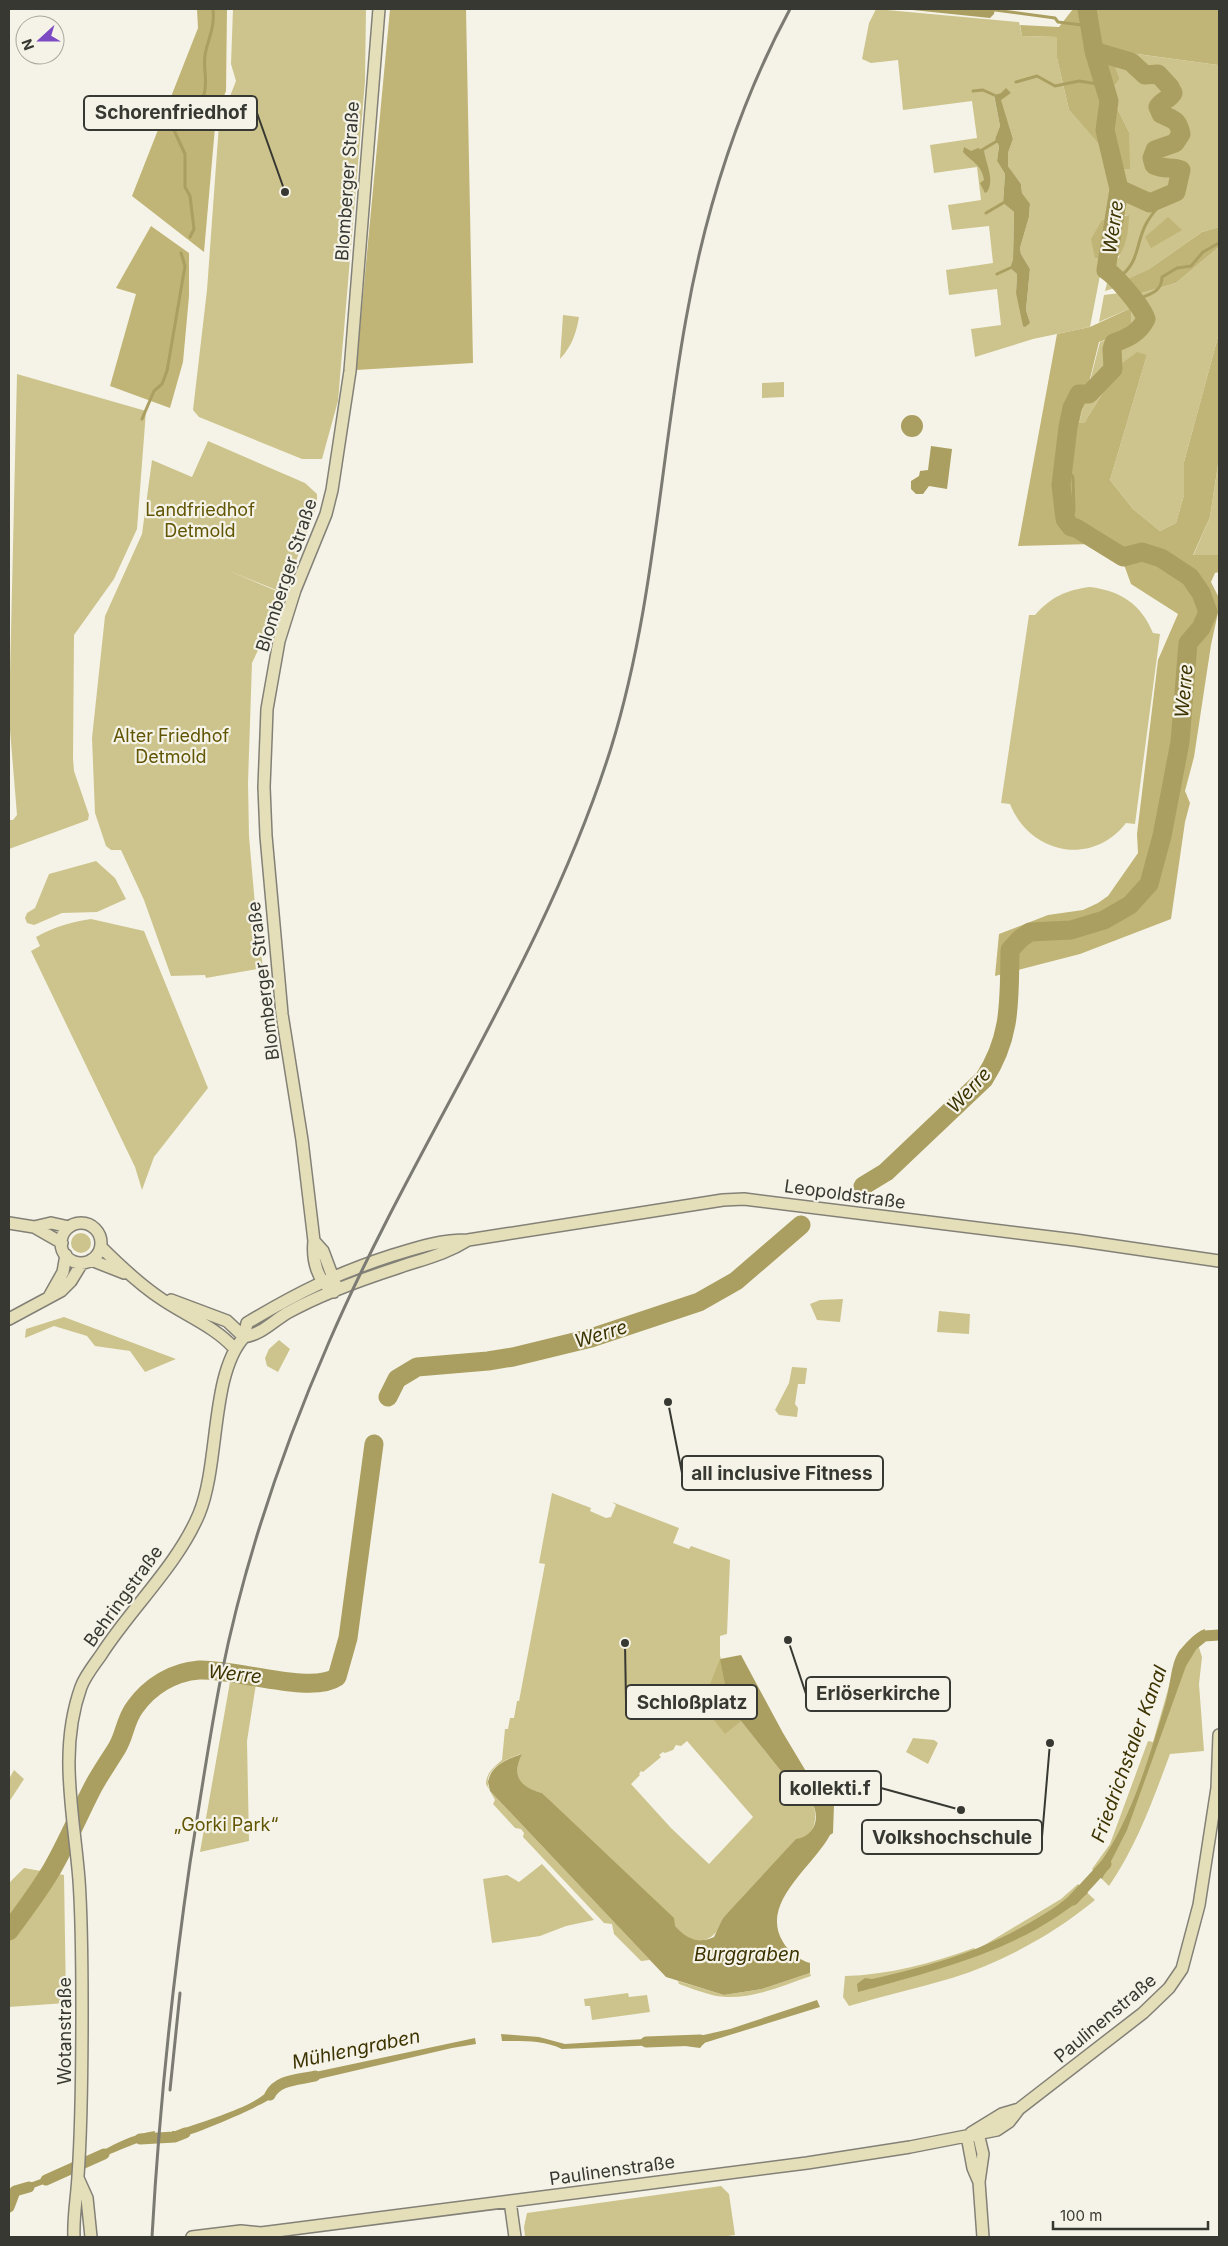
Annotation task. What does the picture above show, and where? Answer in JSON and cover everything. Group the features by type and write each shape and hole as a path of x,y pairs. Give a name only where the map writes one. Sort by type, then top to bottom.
{"street":[{"name":"Blomberger Straße","path":"334,1292 322,1281 313,1255 314,1240 302,1140 282,1014 266,836 264,787 267,709 279,641 295,590 326,514 343,424 350,371 379,9"},
{"name":"Leopoldstraße","path":"468,1240 446,1253 393,1269 334,1292 286,1314 256,1335 244,1337 247,1323 322,1281 443,1240 468,1240 723,1200 744,1199 842,1209 901,1219 1066,1238 1219,1261"},
{"path":"9,1223 34,1226 51,1223 69,1227"},
{"path":"129,1274 86,1261 70,1259 66,1255 62,1243 65,1231 69,1227 80,1223 90,1225 98,1232 101,1246 129,1274 162,1300 220,1335 234,1348"},
{"path":"34,1226 62,1243"},
{"name":"Blomberger Straße","path":"314,1240 323,1251 334,1276 334,1292"},
{"path":"9,1319 68,1286 86,1261 97,1255 101,1246"},
{"path":"48,1298 62,1272 66,1255"},
{"path":"162,1300 176,1301 227,1321 244,1337"},
{"name":"Behringstraße","path":"79,1883 68,1747 82,1686 106,1647 170,1563 199,1514 209,1482 223,1390 234,1348 244,1337"},
{"name":"Paulinenstraße","path":"192,2237 241,2231 258,2235 815,2162 975,2132 998,2130 1009,2122 1018,2109 1144,2013 1174,1982 1188,1951 1199,1905 1217,1788 1219,1735"},
{"name":"Wotanstraße","path":"74,2237 74,2196 78,2170 82,2022 79,1883"},
{"path":"975,2132 983,2158 979,2182 983,2237"},
{"name":"Wotanstraße","path":"78,2170 87,2198 90,2237"},
{"path":"510,2201 515,2237"}],"green space":[{"path":"233,9 366,9 365,81 338,401 322,459 302,459 199,417 193,410 207,290 219,124 236,81 231,64"},
{"path":"876,9 1019,22 1022,36 1057,37 1057,58 1069,110 1111,157 1111,218 1102,220 1095,258 1103,260 1090,327 1033,339 975,357 971,329 1001,325 997,289 949,295 946,270 993,263 989,226 952,230 948,205 981,200 977,167 934,173 930,145 977,138 972,101 903,110 898,60 871,63 862,59 869,23","holes":["1001,93 1011,93 1000,99 1013,139 1008,153 1008,166 1021,184 1022,193 1030,205 1029,217 1020,248 1021,254 1030,269 1026,310 1030,323 1016,293 1017,274 1010,268 1013,259 1014,212 1003,203 1005,174 997,161 999,146 995,139 1000,126 994,96"]},
{"path":"1107,50 1218,65 1219,227 1202,232 1149,269 1118,284 1118,287 1105,291 1112,263 1119,257 1128,215 1122,216 1121,169 1129,169 1129,132 1116,106 1112,89 1120,79"},
{"path":"1219,247 1219,333 1184,462 1184,495 1176,523 1160,531 1133,509 1110,480 1147,355 1121,364 1084,423 1079,423 1100,342 1132,330 1131,308 1099,322 1104,295 1120,293 1128,297 1176,283"},
{"path":"563,315 579,317 573,339 560,359"},
{"path":"17,374 146,411 137,529 114,579 74,635 73,758 74,771 89,815 88,820 9,849 9,820 13,820 17,815 9,718"},
{"path":"784,382 784,397 762,398 762,383"},
{"name":"Alter Friedhof Detmold","path":"208,441 305,483 317,494 317,505 284,593 229,571 284,594 252,663 248,783 249,836 263,968 206,978 205,975 171,976 144,900 121,850 111,850 106,846 95,813 92,738 105,616 142,534 152,460 192,477"},
{"path":"1219,458 1219,555 1193,556 1210,517"},
{"path":"1090,587 1111,592 1129,601 1142,614 1153,633 1160,634 1135,824 1126,823 1112,837 1096,846 1080,850 1063,849 1047,844 1032,834 1019,821 1010,804 1001,803 1029,615 1035,615 1047,603 1066,592"},
{"path":"96,861 115,878 126,899 97,912 62,913 34,925 27,923 25,918 27,913 35,908 49,874"},
{"path":"91,919 144,931 208,1088 154,1157 142,1190 135,1167 31,951 40,946 36,937 49,930 62,925"},
{"path":"81,1233 88,1236 91,1243 88,1250 81,1253 74,1250 71,1243 74,1236"},
{"path":"843,1299 840,1322 817,1320 810,1304 820,1300"},
{"path":"939,1311 970,1314 969,1334 937,1332"},
{"path":"64,1317 176,1359 145,1372 130,1351 95,1346 87,1336 54,1326 25,1338 26,1329"},
{"path":"279,1340 290,1349 278,1372 267,1366 265,1358 269,1349"},
{"path":"792,1367 807,1368 805,1384 798,1384 795,1404 798,1408 797,1417 779,1415 775,1410 789,1383"},
{"path":"552,1493 591,1508 590,1511 606,1518 611,1517 616,1505 612,1502 679,1528 673,1543 689,1549 691,1546 730,1560 727,1634 720,1636 720,1655 729,1706 796,1790 808,1796 814,1806 815,1818 812,1831 723,1918 714,1935 704,1940 699,1940 685,1937 542,1793 534,1791 523,1784 517,1769 521,1754 496,1766 491,1771 489,1777 490,1791 650,1960 641,1961 614,1934 612,1924 604,1923 523,1837 524,1833 521,1829 515,1828 493,1804 495,1800 486,1784 489,1773 493,1768 502,1760 505,1729 508,1729 510,1718 514,1718 517,1701 519,1701 545,1564 539,1563","holes":["687,1741 753,1817 709,1864 671,1828 631,1784 640,1775 641,1771 643,1772 661,1757 659,1755 673,1750 676,1745 681,1746"]},
{"path":"1195,1635 1202,1657 1199,1684 1204,1751 1170,1754 1151,1805 1136,1838 1109,1886 1092,1869 1110,1844 1148,1741 1153,1742 1179,1651"},
{"name":"„Gorki Park“","path":"230,1682 256,1684 247,1741 249,1841 200,1852"},
{"path":"913,1738 934,1740 938,1743 928,1764 906,1752"},
{"path":"14,1770 24,1779 9,1802 9,1779"},
{"path":"542,1864 594,1920 566,1926 540,1936 492,1943 483,1879 507,1875 519,1882"},
{"path":"24,1868 64,1875 66,2003 9,2007 9,1883"},
{"path":"1078,1884 1095,1900 1063,1924 1009,1955 952,1978 849,2006 843,1997 845,1976 894,1971 943,1959 974,1948 976,1950 1061,1899"},
{"path":"810,1973 811,1976 775,1989 737,1997 712,1995 679,1984 678,1981 724,1995 762,1989"},
{"path":"628,1993 629,1997 647,1995 650,2012 592,2020 590,2006 585,2006 584,1999"},
{"path":"721,2186 729,2194 735,2235 720,2237 525,2237 524,2227 527,2213"}],"shaded area":[{"path":"197,9 227,9 226,91 216,116 204,252 132,196 198,28"},
{"path":"390,9 466,9 473,363 356,370"},
{"path":"1073,9 1219,9 1219,72 1218,65 1108,50 1120,79 1112,89 1116,106 1129,132 1130,169 1121,169 1069,110 1057,58 1057,37 1022,36 1020,25 1059,27"},
{"path":"1129,215 1126,241 1121,253 1112,263 1095,258 1091,239 1102,220"},
{"path":"1168,217 1182,230 1151,248 1145,237"},
{"path":"151,226 189,253 189,296 183,362 170,408 110,386 136,294 116,288"},
{"path":"1219,227 1219,247 1176,283 1128,297 1120,293 1117,284 1149,269 1202,232"},
{"path":"1131,308 1132,330 1099,342 1079,423 1084,423 1121,364 1137,352 1147,355 1110,480 1133,509 1160,531 1176,523 1184,495 1184,462 1219,333 1219,458 1210,517 1193,555 1219,555 1219,572 1215,573 1211,582 1219,598 1219,608 1211,645 1194,757 1185,791 1190,803 1185,822 1171,919 1080,954 995,976 999,934 1048,915 1083,910 1098,903 1108,896 1138,853 1137,834 1158,660 1178,614 1131,584 1123,562 1091,544 1018,546 1057,334 1090,327"},
{"path":"720,1659 729,1706 741,1721 725,1734 710,1715 718,1707 719,1701 716,1694 708,1689"}],"water":[{"path":"903,9 995,9 994,14 990,18"},
{"path":"1006,88 1011,93 1001,100 1013,139 1008,153 1008,166 1021,184 1022,193 1030,204 1029,217 1020,248 1021,254 1030,269 1026,310 1030,323 1025,327 1023,326 1016,293 1017,274 1010,268 1013,259 1014,212 1003,203 1005,174 997,161 999,146 995,139 1000,126 994,95 1001,93"},
{"path":"964,147 971,151 978,148 984,151 990,177 989,187 985,193 980,183 984,180 983,175 976,164 963,152"},
{"path":"912,415 920,418 923,426 920,434 912,437 904,434 901,426 904,418"},
{"path":"931,446 952,449 947,489 929,486 923,494 916,494 911,489 911,481 919,476 920,471 928,470"},
{"path":"1205,1629 1204,1642 1197,1648 1186,1666 1127,1830 1102,1879 1094,1871 1118,1834 1137,1790 1166,1701 1172,1670 1178,1653 1197,1633"},
{"name":"Burggraben","path":"741,1655 783,1733 810,1778 834,1804 833,1833 791,1886 783,1899 778,1913 777,1928 783,1942 795,1955 810,1963 810,1973 762,1989 724,1995 666,1977 490,1791 488,1782 492,1771 496,1767 522,1754 517,1769 523,1784 534,1791 542,1793 674,1918 675,1926 684,1934 697,1940 714,1937 723,1918 796,1839 805,1836 812,1830 816,1815 810,1800 796,1790 729,1706 720,1659"},
{"path":"1079,1885 1088,1893 1063,1913 1008,1943 949,1966 858,1992 857,1984 865,1978 872,1979 915,1969 954,1957 1011,1933 1057,1906"},
{"path":"817,2000 820,2007 704,2043 700,2048 685,2046 686,2039 730,2029"},
{"path":"501,2034 539,2037 565,2044 660,2038 660,2045 562,2049 525,2041 502,2041"},
{"path":"475,2038 476,2044 302,2083 301,2075"},
{"path":"279,2080 281,2087 272,2098 263,2103 206,2129 172,2139 172,2131 209,2120 245,2106 262,2096"},
{"path":"155,2131 154,2139 92,2160 92,2156 123,2140"},
{"path":"60,2169 60,2178 17,2194 13,2189 49,2176"}],"waterway":[{"path":"190,237 194,229 190,196 185,187 185,154 173,128 173,122 177,114 204,95 206,85 205,55 212,28 213,9"},
{"name":"Werre","path":"863,1186 886,1172 984,1079 1000,1048 1009,1001 1010,950 1020,939 1030,932 1071,930 1104,920 1130,905 1149,884 1162,836 1180,742 1188,643 1201,628 1208,612 1201,593 1190,577 1161,558 1142,552 1123,557 1076,528 1071,527 1065,519 1061,485 1072,408 1079,394 1089,394 1113,369 1112,349 1114,343 1133,334 1146,319 1129,293 1106,270 1119,189 1105,130 1109,101 1094,51 1087,9"},
{"path":"995,10 1055,18 1058,22 1090,26"},
{"name":"Werre","path":"1094,51 1131,62 1145,75 1158,74 1173,93 1158,107 1161,114 1177,123 1181,134 1175,143 1155,150 1152,158 1154,165 1181,170 1176,192 1150,203 1119,189"},
{"path":"1016,82 1037,76 1055,86 1079,81 1104,85"},
{"path":"973,91 983,90 994,95"},
{"path":"982,150 997,141"},
{"path":"1118,278 1134,260 1146,224 1165,198"},
{"path":"986,213 1003,203"},
{"path":"1136,300 1157,290 1162,277 1177,268 1191,266 1203,252 1219,243"},
{"path":"142,419 154,391 162,384 167,371 185,266 181,253"},
{"path":"997,274 1010,268"},
{"path":"1064,466 1073,477 1074,510 1071,527"},
{"name":"Werre","path":"388,1397 397,1379 417,1367 513,1357 591,1338 699,1302 736,1281 801,1225"},
{"name":"Werre","path":"9,1931 52,1869 93,1787 120,1743 132,1712 141,1699 155,1687 171,1677 199,1670 214,1670 291,1682 310,1683 325,1682 337,1677 348,1638 374,1444"},
{"name":"Friedrichstaler Kanal","path":"1194,1644 1204,1636 1219,1635"},
{"name":"Friedrichstaler Kanal","path":"1073,1900 1106,1864"},
{"name":"Mühlengraben","path":"646,2042 700,2040"},
{"name":"Mühlengraben","path":"270,2095 278,2086 284,2083 315,2076"},
{"name":"Mühlengraben","path":"140,2139 175,2137 185,2133"},
{"name":"Mühlengraben","path":"46,2180 104,2154"},
{"name":"Mühlengraben","path":"9,2207 15,2191 29,2187"}],"railway":[{"path":"152,2237 158,2143 167,2050 177,1956 190,1863 221,1677 230,1634 253,1549 280,1465 329,1342 363,1267 516,975 584,826 611,748 626,696 637,642 647,589 677,373 703,239 739,121 754,83 790,9"},
{"path":"170,2090 180,1993"}],"place":[{"name":"Schorenfriedhof","path":"285,192"},
{"name":"all inclusive Fitness","path":"668,1402"},
{"name":"Erlöserkirche","path":"788,1640"},
{"name":"Schloßplatz","path":"625,1643"},
{"name":"Volkshochschule","path":"1050,1743"},
{"name":"kollekti.f","path":"961,1810"}],"park label":[{"name":"Landfriedhof Detmold","path":"200,519"}]}
